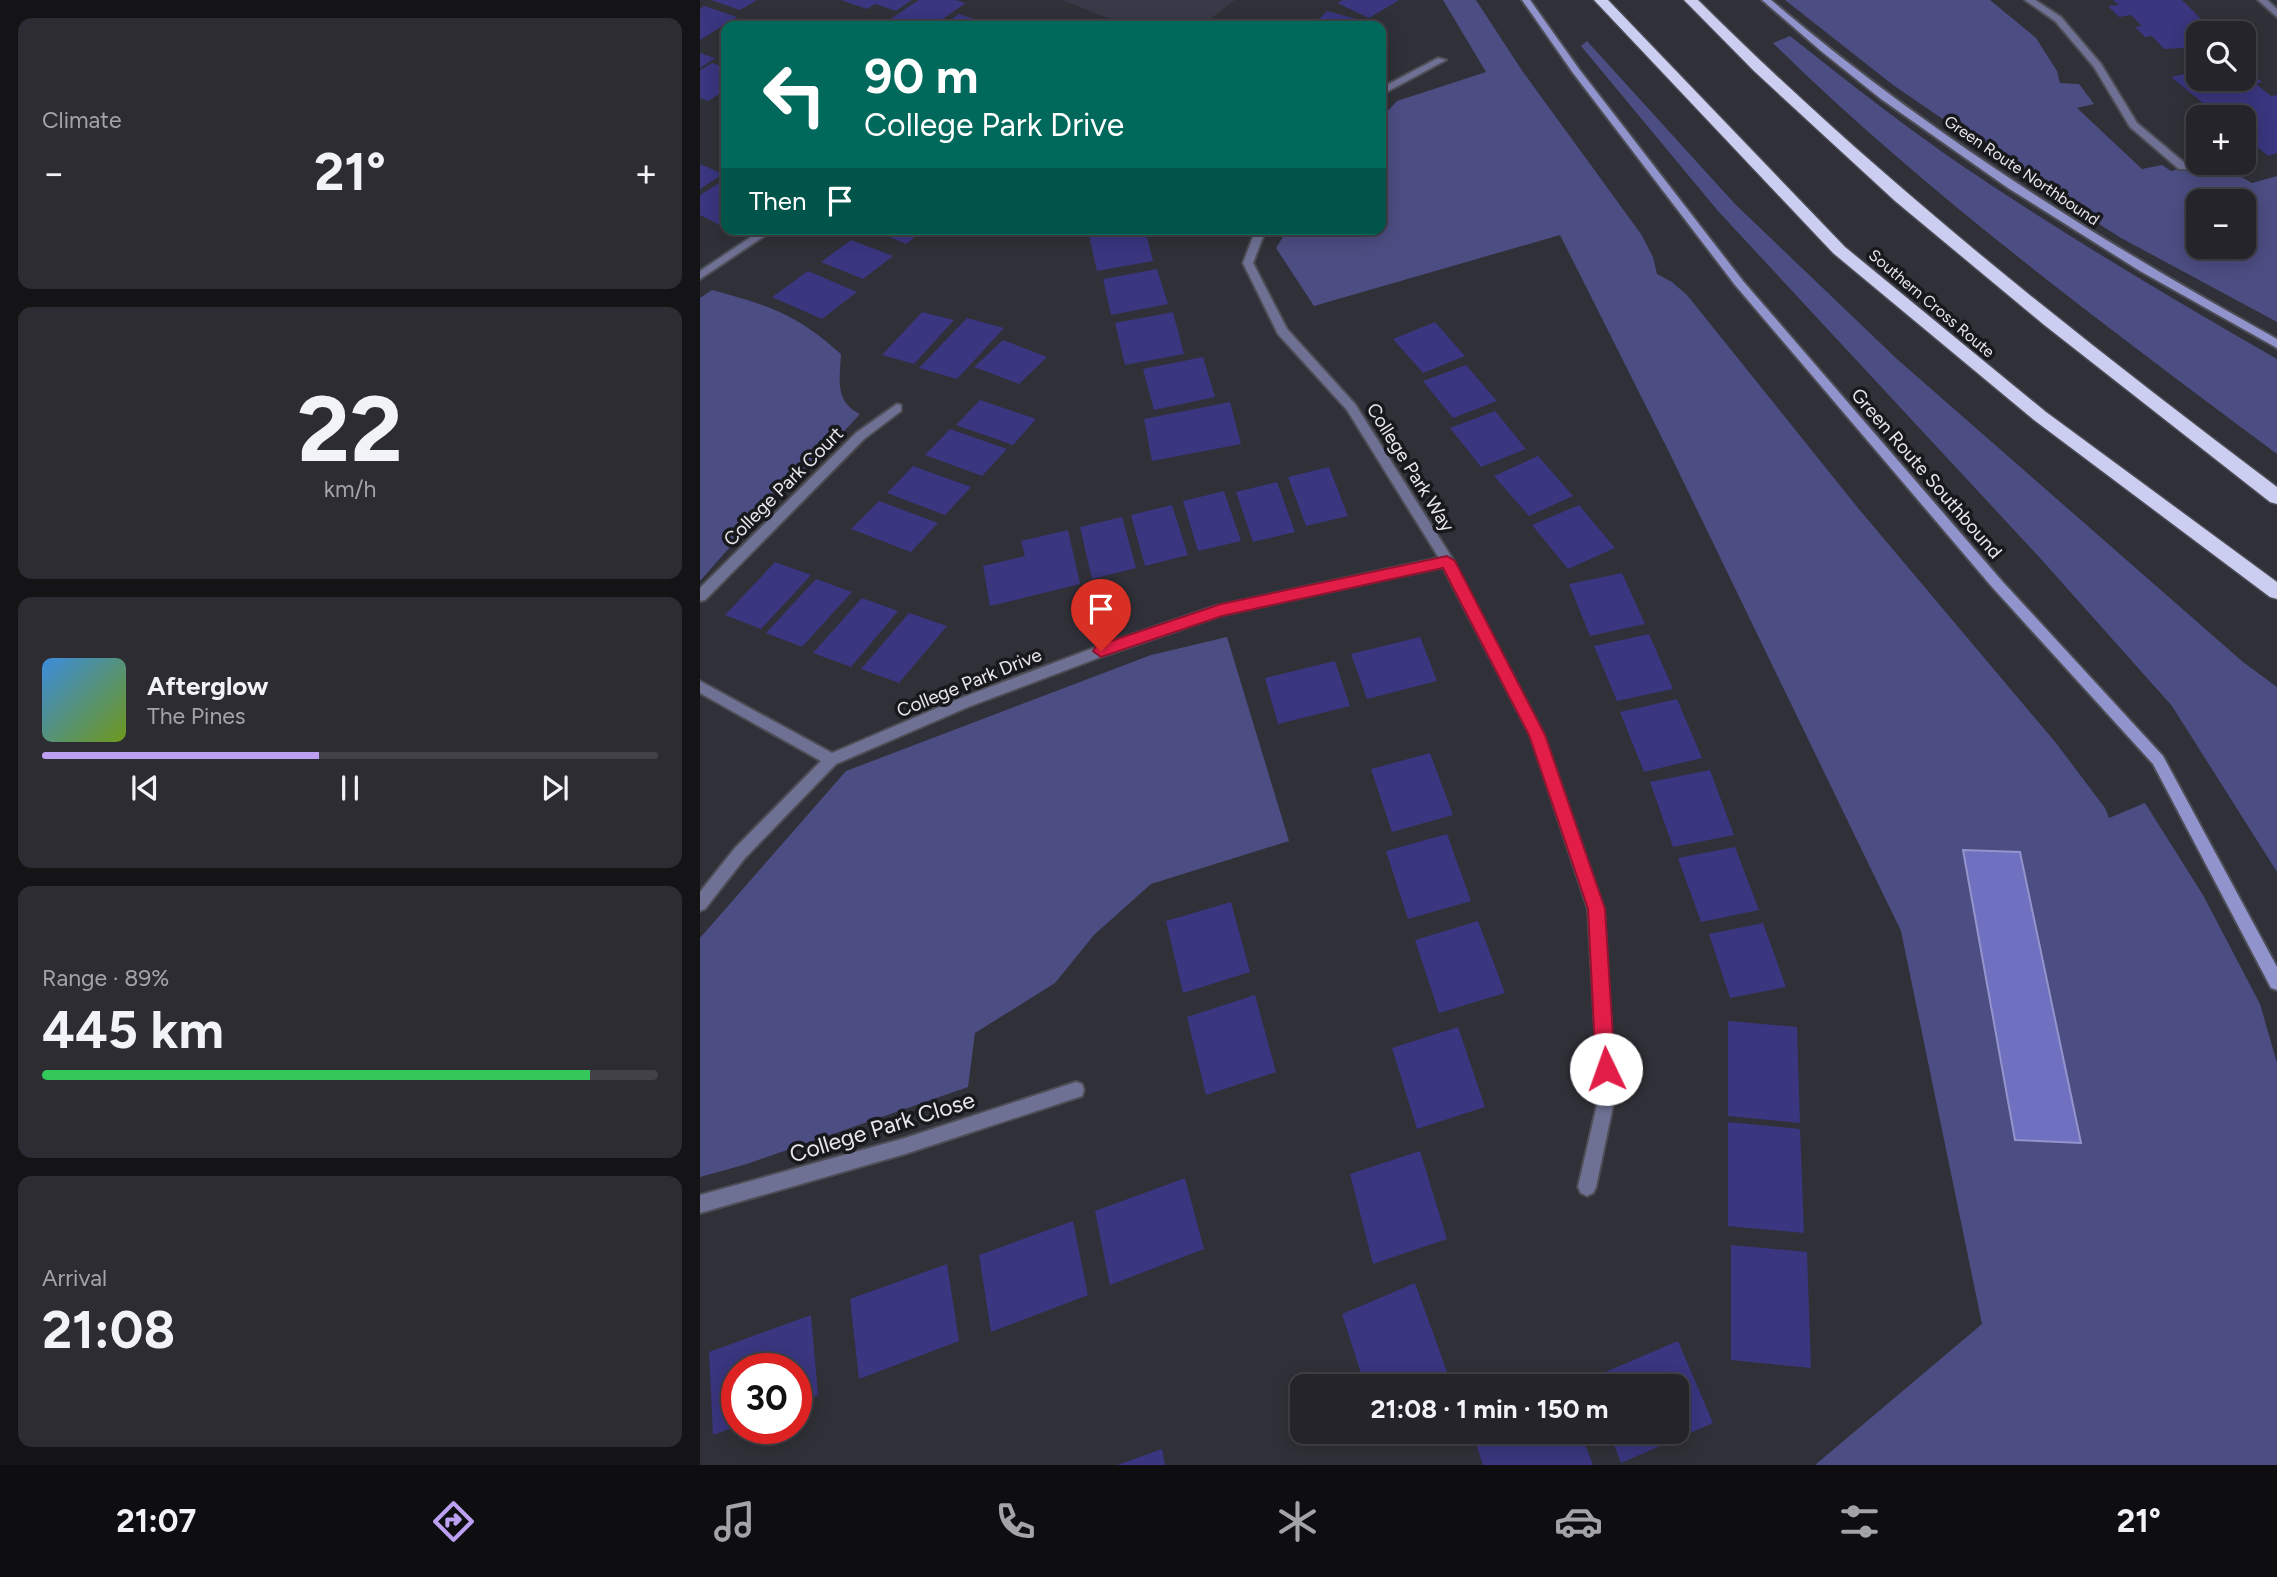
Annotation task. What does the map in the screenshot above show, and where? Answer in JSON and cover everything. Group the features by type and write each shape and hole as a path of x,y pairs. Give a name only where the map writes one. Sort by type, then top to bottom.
{"highway":[{"name":"Southern Cross Route","path":"1601,0 1839,250 2039,416 2277,592"},
{"path":"1691,0 1780,91 1898,197 2115,374 2277,497"}],"main road":[{"name":"Green Route Southbound","path":"1526,0 1576,71 1748,293 1997,584 2158,760 2277,982"},
{"name":"Green Route Northbound","path":"1766,0 1907,112 1991,171 2114,250 2277,344"}],"street":[{"path":"2029,0 2058,19 2098,66 2133,125 2183,167"},
{"path":"2262,0 2277,14"},
{"path":"1386,89 1441,60"},
{"path":"702,272 761,235"},
{"name":"College Park Way","path":"1259,235 1248,263 1282,331 1351,407 1447,561 1537,735 1596,909 1607,1096 1587,1187"},
{"name":"College Park Court","path":"700,596 860,436 897,408"},
{"name":"College Park Drive","path":"700,904 740,853 831,760 976,699 1101,651 1221,610 1447,561"},
{"path":"700,686 831,760"},
{"name":"College Park Close","path":"700,1204 905,1146 1076,1090"}],"shaded area":[{"path":"1062,0 1235,0 1210,21 1115,21"},
{"path":"1443,0 1476,0 1523,72 1641,234 1653,257 1657,274 1687,295 1858,508 2056,743 2105,808 2109,818 2145,803 2203,895 2260,1004 2277,1063 2277,1465 1815,1465 1982,1324 1901,931 1670,454 1560,235 1314,306 1276,248 1284,235 1386,235 1386,113 1397,101 1486,72"},
{"path":"1785,0 1990,0 2036,38 2057,71 2060,83 2079,84 2094,104 2077,108 2142,169 2162,165 2171,171 2186,167 2186,175 2238,175 2252,183 2277,176 2277,322 2121,238 1893,85"},
{"path":"1790,36 1920,136 2002,193 2277,359 2277,454 2018,257 1893,153 1773,43"},
{"path":"1587,41 1735,204 1897,359 2243,662 2277,687 2277,872 2172,706 2040,558 1718,211 1581,46"},
{"path":"712,290 781,313 825,340 841,354 842,396 852,409 860,414 811,467 759,514 700,581 700,298"},
{"path":"1227,637 1289,841 1151,884 1094,935 1055,983 975,1033 968,1087 747,1164 700,1177 700,938 846,771 1151,655"},
{"path":"1963,850 2020,852 2081,1143 2015,1140"}],"building":[{"path":"711,0 757,0 740,10"},
{"path":"841,0 912,0 896,11 875,4 867,9"},
{"path":"919,0 955,0 966,3 939,21 888,21"},
{"path":"1343,0 1399,0 1369,18 1337,3"},
{"path":"2113,0 2182,0 2203,21 2186,21 2186,48 2164,49 2152,36 2145,37 2135,27 2142,26 2131,15 2119,17 2108,6 2119,5"},
{"path":"704,6 737,17 731,21 721,21 721,27 700,40 700,9"},
{"path":"1327,11 1364,21 1317,21"},
{"path":"959,14 980,21 948,21"},
{"path":"700,53 715,58 700,68"},
{"path":"712,63 721,66 721,93 708,101 700,98 700,70"},
{"path":"2186,74 2186,89 2171,77"},
{"path":"2256,84 2271,96 2277,95 2277,153 2268,156 2256,146 2256,105 2205,105 2188,91 2256,91"},
{"path":"700,164 721,173 721,175 700,189"},
{"path":"721,182 721,226 700,215 700,195"},
{"path":"885,235 917,235 906,244"},
{"path":"1146,235 1153,261 1097,271 1089,236"},
{"path":"851,240 893,256 863,279 821,262"},
{"path":"1157,269 1168,304 1111,315 1103,279"},
{"path":"808,271 857,292 822,319 772,297"},
{"path":"922,312 954,320 914,364 882,355"},
{"path":"1173,312 1184,354 1125,365 1115,323"},
{"path":"967,318 1004,328 957,379 919,368"},
{"path":"1435,322 1465,356 1423,373 1393,339"},
{"path":"1003,340 1047,357 1019,384 974,367"},
{"path":"1203,357 1215,397 1154,410 1143,369"},
{"path":"1466,365 1497,401 1453,418 1423,381"},
{"path":"980,400 1036,419 1013,445 956,425"},
{"path":"1230,402 1241,444 1152,461 1144,419"},
{"path":"1495,411 1526,449 1481,467 1450,428"},
{"path":"950,429 1007,449 982,476 925,455"},
{"path":"1538,456 1573,496 1529,516 1494,476"},
{"path":"913,466 971,487 945,515 887,493"},
{"path":"1329,467 1348,516 1306,526 1288,477"},
{"path":"1277,482 1295,532 1253,542 1236,492"},
{"path":"1224,491 1241,541 1198,551 1183,501"},
{"path":"879,501 938,523 911,552 851,529"},
{"path":"1172,505 1188,555 1145,566 1131,515"},
{"path":"1579,505 1615,548 1568,569 1532,525"},
{"path":"1122,517 1136,568 1092,579 1080,527"},
{"path":"1068,530 1080,584 990,606 983,566 1025,556 1021,541"},
{"path":"775,562 811,575 761,629 725,615"},
{"path":"1622,573 1645,624 1590,636 1569,584"},
{"path":"816,579 852,592 802,647 766,633"},
{"path":"862,598 898,611 851,667 813,653"},
{"path":"909,613 947,626 899,683 861,669"},
{"path":"1649,634 1673,689 1617,701 1594,646"},
{"path":"1420,637 1437,681 1367,699 1351,654"},
{"path":"1335,661 1350,706 1278,724 1265,678"},
{"path":"1677,699 1702,758 1644,772 1620,712"},
{"path":"1430,753 1453,815 1392,832 1371,769"},
{"path":"1710,770 1734,835 1673,847 1650,782"},
{"path":"1447,834 1471,901 1408,919 1386,851"},
{"path":"1735,847 1759,910 1701,922 1678,858"},
{"path":"1231,902 1250,972 1183,993 1166,921"},
{"path":"1478,921 1505,993 1439,1013 1415,940"},
{"path":"1763,923 1786,987 1730,998 1709,934"},
{"path":"1255,995 1276,1072 1206,1095 1187,1017"},
{"path":"1728,1021 1797,1027 1800,1123 1728,1116"},
{"path":"1458,1027 1485,1107 1417,1129 1392,1048"},
{"path":"1728,1122 1800,1129 1804,1233 1728,1226"},
{"path":"1420,1151 1447,1239 1373,1264 1350,1174"},
{"path":"1185,1178 1204,1249 1110,1285 1095,1211"},
{"path":"1073,1221 1088,1295 991,1332 979,1255"},
{"path":"1731,1245 1807,1252 1811,1368 1731,1360"},
{"path":"947,1264 959,1341 859,1379 850,1299"},
{"path":"1415,1283 1448,1374 1361,1374 1342,1314"},
{"path":"811,1315 818,1395 812,1397 812,1353 721,1353 721,1432 713,1435 709,1352"},
{"path":"1678,1341 1713,1423 1689,1433 1689,1374 1601,1374"},
{"path":"1476,1444 1585,1444 1593,1465 1483,1465"},
{"path":"1614,1444 1665,1444 1621,1463"},
{"path":"1162,1449 1165,1465 1117,1465"}],"route":[{"path":"1101,651 1221,610 1447,561 1537,735 1596,909 1606,1069"}]}
